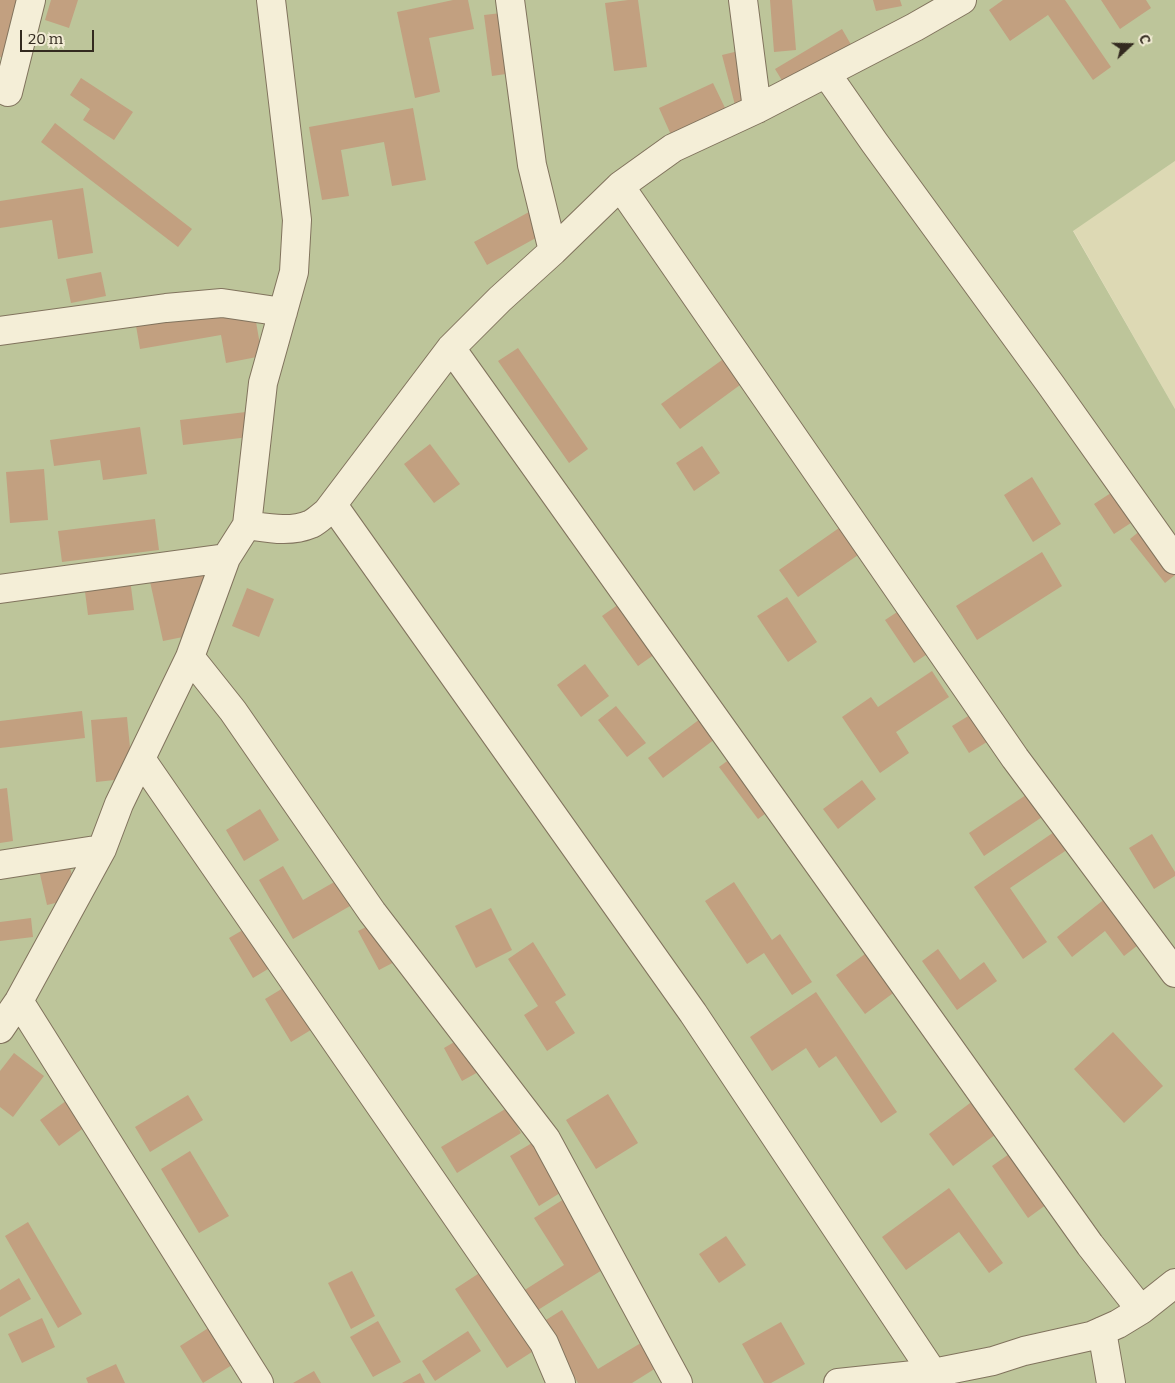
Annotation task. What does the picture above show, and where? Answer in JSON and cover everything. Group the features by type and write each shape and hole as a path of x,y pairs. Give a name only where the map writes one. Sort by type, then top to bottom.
{"street":[{"path":"3,94 31,0"},
{"path":"0,1029 20,1001 102,849 119,804 190,657 226,558 247,525 263,383 294,272 298,220 271,0"},
{"path":"510,0 532,165 553,252"},
{"path":"743,0 757,109"},
{"path":"247,525 287,530 311,523 327,512 451,348 620,186 673,148 757,109 915,27 962,0"},
{"path":"826,73 874,142 1046,377 1175,560"},
{"path":"620,186 1015,758 1175,973"},
{"path":"0,332 166,308 222,303 283,312"},
{"path":"451,348 1090,1245 1141,1310"},
{"path":"333,505 687,1006 933,1373"},
{"path":"0,589 226,558"},
{"path":"190,657 233,710 372,912 546,1139 678,1383"},
{"path":"141,759 544,1343 561,1383"},
{"path":"0,865 102,849"},
{"path":"20,1001 259,1383"},
{"path":"838,1383 933,1373 993,1361 1024,1351 1091,1336 1118,1324 1141,1310 1175,1283"},
{"path":"1102,1331 1111,1383"}],"shaded area":[{"path":"1175,161 1175,409 1073,230"}],"green space":[{"path":"0,0 1175,0 1175,161 1073,231 1175,409 1175,1383 0,1383"}],"building":[{"path":"0,0 26,0 7,60 0,57"},
{"path":"51,0 78,0 69,28 45,20"},
{"path":"453,0 468,0 474,29 429,38 440,92 415,98 397,12"},
{"path":"638,0 647,67 614,71 605,3"},
{"path":"770,0 792,0 796,50 774,52"},
{"path":"873,0 900,0 902,6 876,11"},
{"path":"1003,0 1065,0 1111,67 1093,80 1048,15 1010,41 989,10"},
{"path":"1101,0 1146,0 1151,8 1120,29"},
{"path":"519,11 527,71 492,76 484,15"},
{"path":"842,29 853,48 786,87 775,69"},
{"path":"755,47 768,97 735,105 722,55"},
{"path":"81,78 133,112 114,140 83,120 90,109 70,95"},
{"path":"713,83 727,112 672,137 659,108"},
{"path":"413,108 426,180 392,186 384,142 341,150 349,196 322,200 309,127"},
{"path":"55,123 192,229 178,247 41,142"},
{"path":"83,188 93,253 58,259 52,220 0,228 0,201"},
{"path":"540,206 552,229 487,265 474,242"},
{"path":"101,272 106,296 71,303 66,279"},
{"path":"252,299 262,356 226,363 221,335 140,349 135,320"},
{"path":"740,347 770,393 754,405 740,385 680,429 661,404"},
{"path":"518,348 588,449 569,463 498,361"},
{"path":"254,411 257,436 183,445 180,420"},
{"path":"140,427 147,474 103,480 100,460 54,466 50,440"},
{"path":"430,444 460,484 434,503 404,464"},
{"path":"702,446 720,473 694,491 676,463"},
{"path":"44,469 48,520 10,523 6,472"},
{"path":"1032,477 1061,524 1033,542 1004,495"},
{"path":"1123,485 1143,515 1114,534 1094,504"},
{"path":"859,514 878,541 798,597 779,570"},
{"path":"155,519 159,550 62,562 58,531"},
{"path":"1147,525 1175,560 1175,575 1165,583 1130,539"},
{"path":"1042,552 1062,586 977,640 956,606"},
{"path":"207,564 198,634 163,641 149,577"},
{"path":"130,579 134,610 88,615 84,584"},
{"path":"247,588 274,599 259,637 232,626"},
{"path":"636,592 672,642 638,666 602,616"},
{"path":"787,597 817,642 788,662 757,616"},
{"path":"920,597 949,639 914,663 885,620"},
{"path":"585,664 609,696 581,717 557,685"},
{"path":"932,671 949,697 896,732 909,753 880,773 842,717 871,697 878,707"},
{"path":"991,702 1008,729 969,753 952,726"},
{"path":"616,706 646,743 627,757 598,720"},
{"path":"716,707 731,727 663,778 648,758"},
{"path":"82,711 85,738 0,748 0,721"},
{"path":"127,717 133,778 96,782 91,720"},
{"path":"745,748 784,800 758,819 719,767"},
{"path":"862,780 876,799 838,829 823,809"},
{"path":"1047,781 1063,803 984,856 969,833"},
{"path":"7,788 13,841 0,843 0,789"},
{"path":"260,809 279,840 244,861 226,830"},
{"path":"1073,819 1086,837 1010,888 1047,942 1023,959 974,887"},
{"path":"1152,834 1175,872 1175,876 1154,889 1129,848"},
{"path":"67,854 77,898 47,905 37,861"},
{"path":"283,866 303,900 355,870 369,895 293,939 259,880"},
{"path":"734,882 772,940 780,934 812,982 792,995 764,953 747,964 705,901"},
{"path":"1121,886 1156,931 1124,956 1105,931 1072,957 1057,937"},
{"path":"491,908 512,950 476,968 455,926"},
{"path":"31,918 33,937 0,941 0,922"},
{"path":"382,919 402,958 379,970 358,931"},
{"path":"260,920 283,960 253,978 229,938"},
{"path":"533,942 566,995 555,1002 575,1033 547,1051 524,1015 538,1006 508,959"},
{"path":"876,946 904,985 865,1014 836,975"},
{"path":"938,949 960,980 984,962 997,981 957,1010 922,961"},
{"path":"298,979 324,1022 291,1042 265,999"},
{"path":"816,992 897,1112 881,1123 836,1056 819,1068 806,1048 772,1071 750,1037"},
{"path":"1113,1032 1163,1086 1124,1123 1074,1069"},
{"path":"461,1038 480,1071 462,1081 444,1048"},
{"path":"14,1053 44,1076 13,1117 0,1107 0,1071"},
{"path":"608,1094 638,1143 596,1169 566,1120"},
{"path":"982,1094 1007,1126 953,1166 929,1134"},
{"path":"74,1095 93,1121 59,1146 40,1120"},
{"path":"188,1095 203,1120 150,1152 135,1127"},
{"path":"507,1108 521,1133 457,1173 441,1147"},
{"path":"532,1143 560,1193 539,1206 510,1156"},
{"path":"1022,1145 1058,1196 1028,1218 992,1166"},
{"path":"190,1151 229,1216 199,1233 161,1169"},
{"path":"949,1188 1003,1263 989,1273 959,1232 906,1270 882,1237"},
{"path":"564,1199 607,1267 533,1313 520,1293 564,1265 534,1218"},
{"path":"28,1222 82,1314 58,1328 5,1236"},
{"path":"726,1236 746,1265 719,1283 699,1254"},
{"path":"484,1270 535,1350 507,1368 455,1289"},
{"path":"352,1271 375,1316 351,1329 328,1283"},
{"path":"19,1278 31,1299 0,1317 0,1290"},
{"path":"562,1310 598,1369 649,1338 664,1363 632,1383 578,1383 541,1323"},
{"path":"42,1318 55,1347 22,1363 8,1334"},
{"path":"221,1320 245,1357 203,1383 180,1346"},
{"path":"378,1321 401,1362 373,1377 350,1337"},
{"path":"781,1322 805,1364 771,1383 764,1383 742,1344"},
{"path":"468,1331 481,1351 435,1381 422,1361"},
{"path":"116,1364 125,1383 88,1383 86,1378"},
{"path":"314,1371 321,1383 293,1383"},
{"path":"420,1373 425,1383 402,1383"}]}
